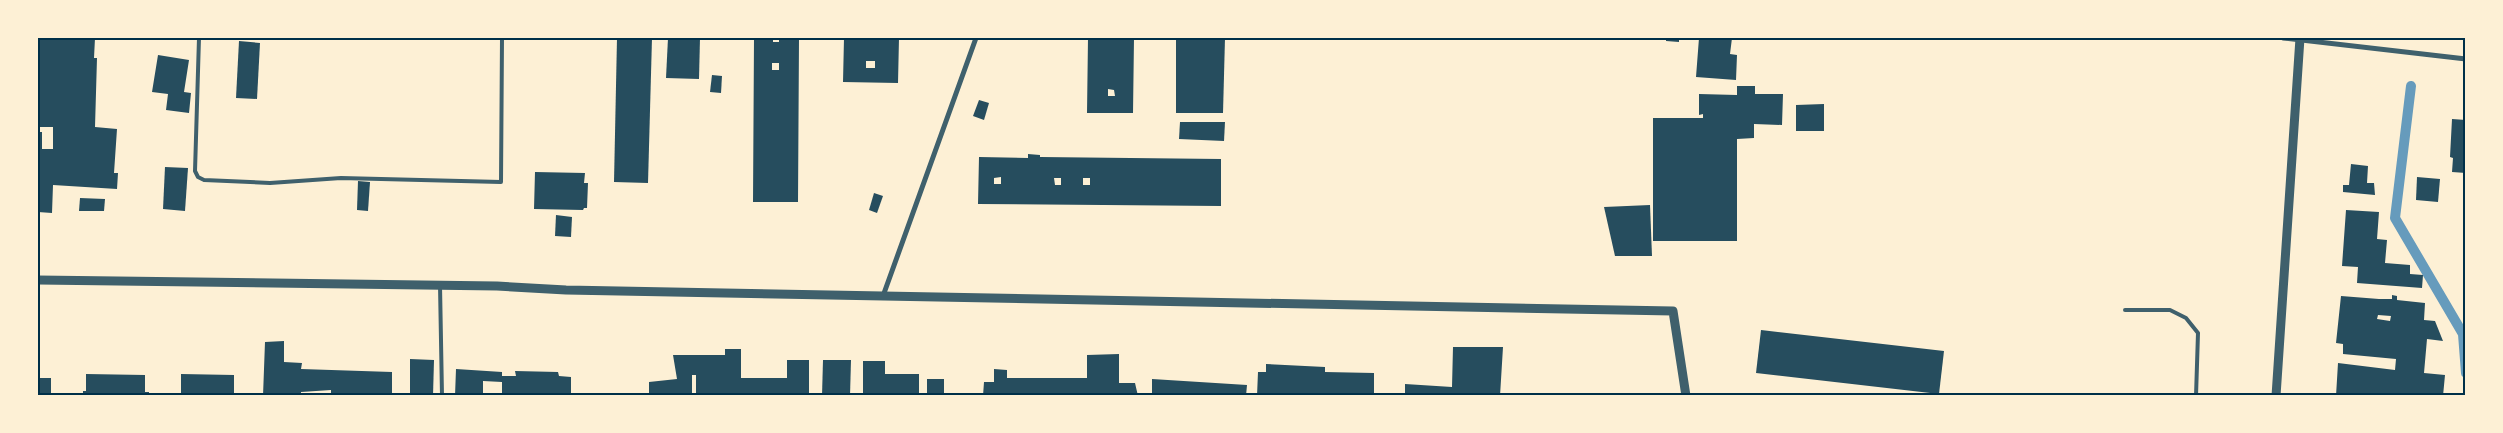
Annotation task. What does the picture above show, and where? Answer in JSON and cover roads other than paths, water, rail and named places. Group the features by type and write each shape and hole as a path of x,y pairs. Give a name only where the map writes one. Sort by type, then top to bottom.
{"street":[{"path":"883,296 976,38"},
{"path":"2283,38 2466,59"},
{"path":"2276,396 2300,39"},
{"path":"38,280 440,285 566,290 1673,311 1686,396"}],"lane":[{"path":"199,38 195,171 198,177 204,180 270,183 341,178 501,182 502,38"},
{"path":"440,285 442,396"},
{"path":"2125,310 2170,310 2186,318 2198,333 2196,396"}],"waterway":[{"path":"2411,86 2395,218 2463,334 2466,373"}]}
